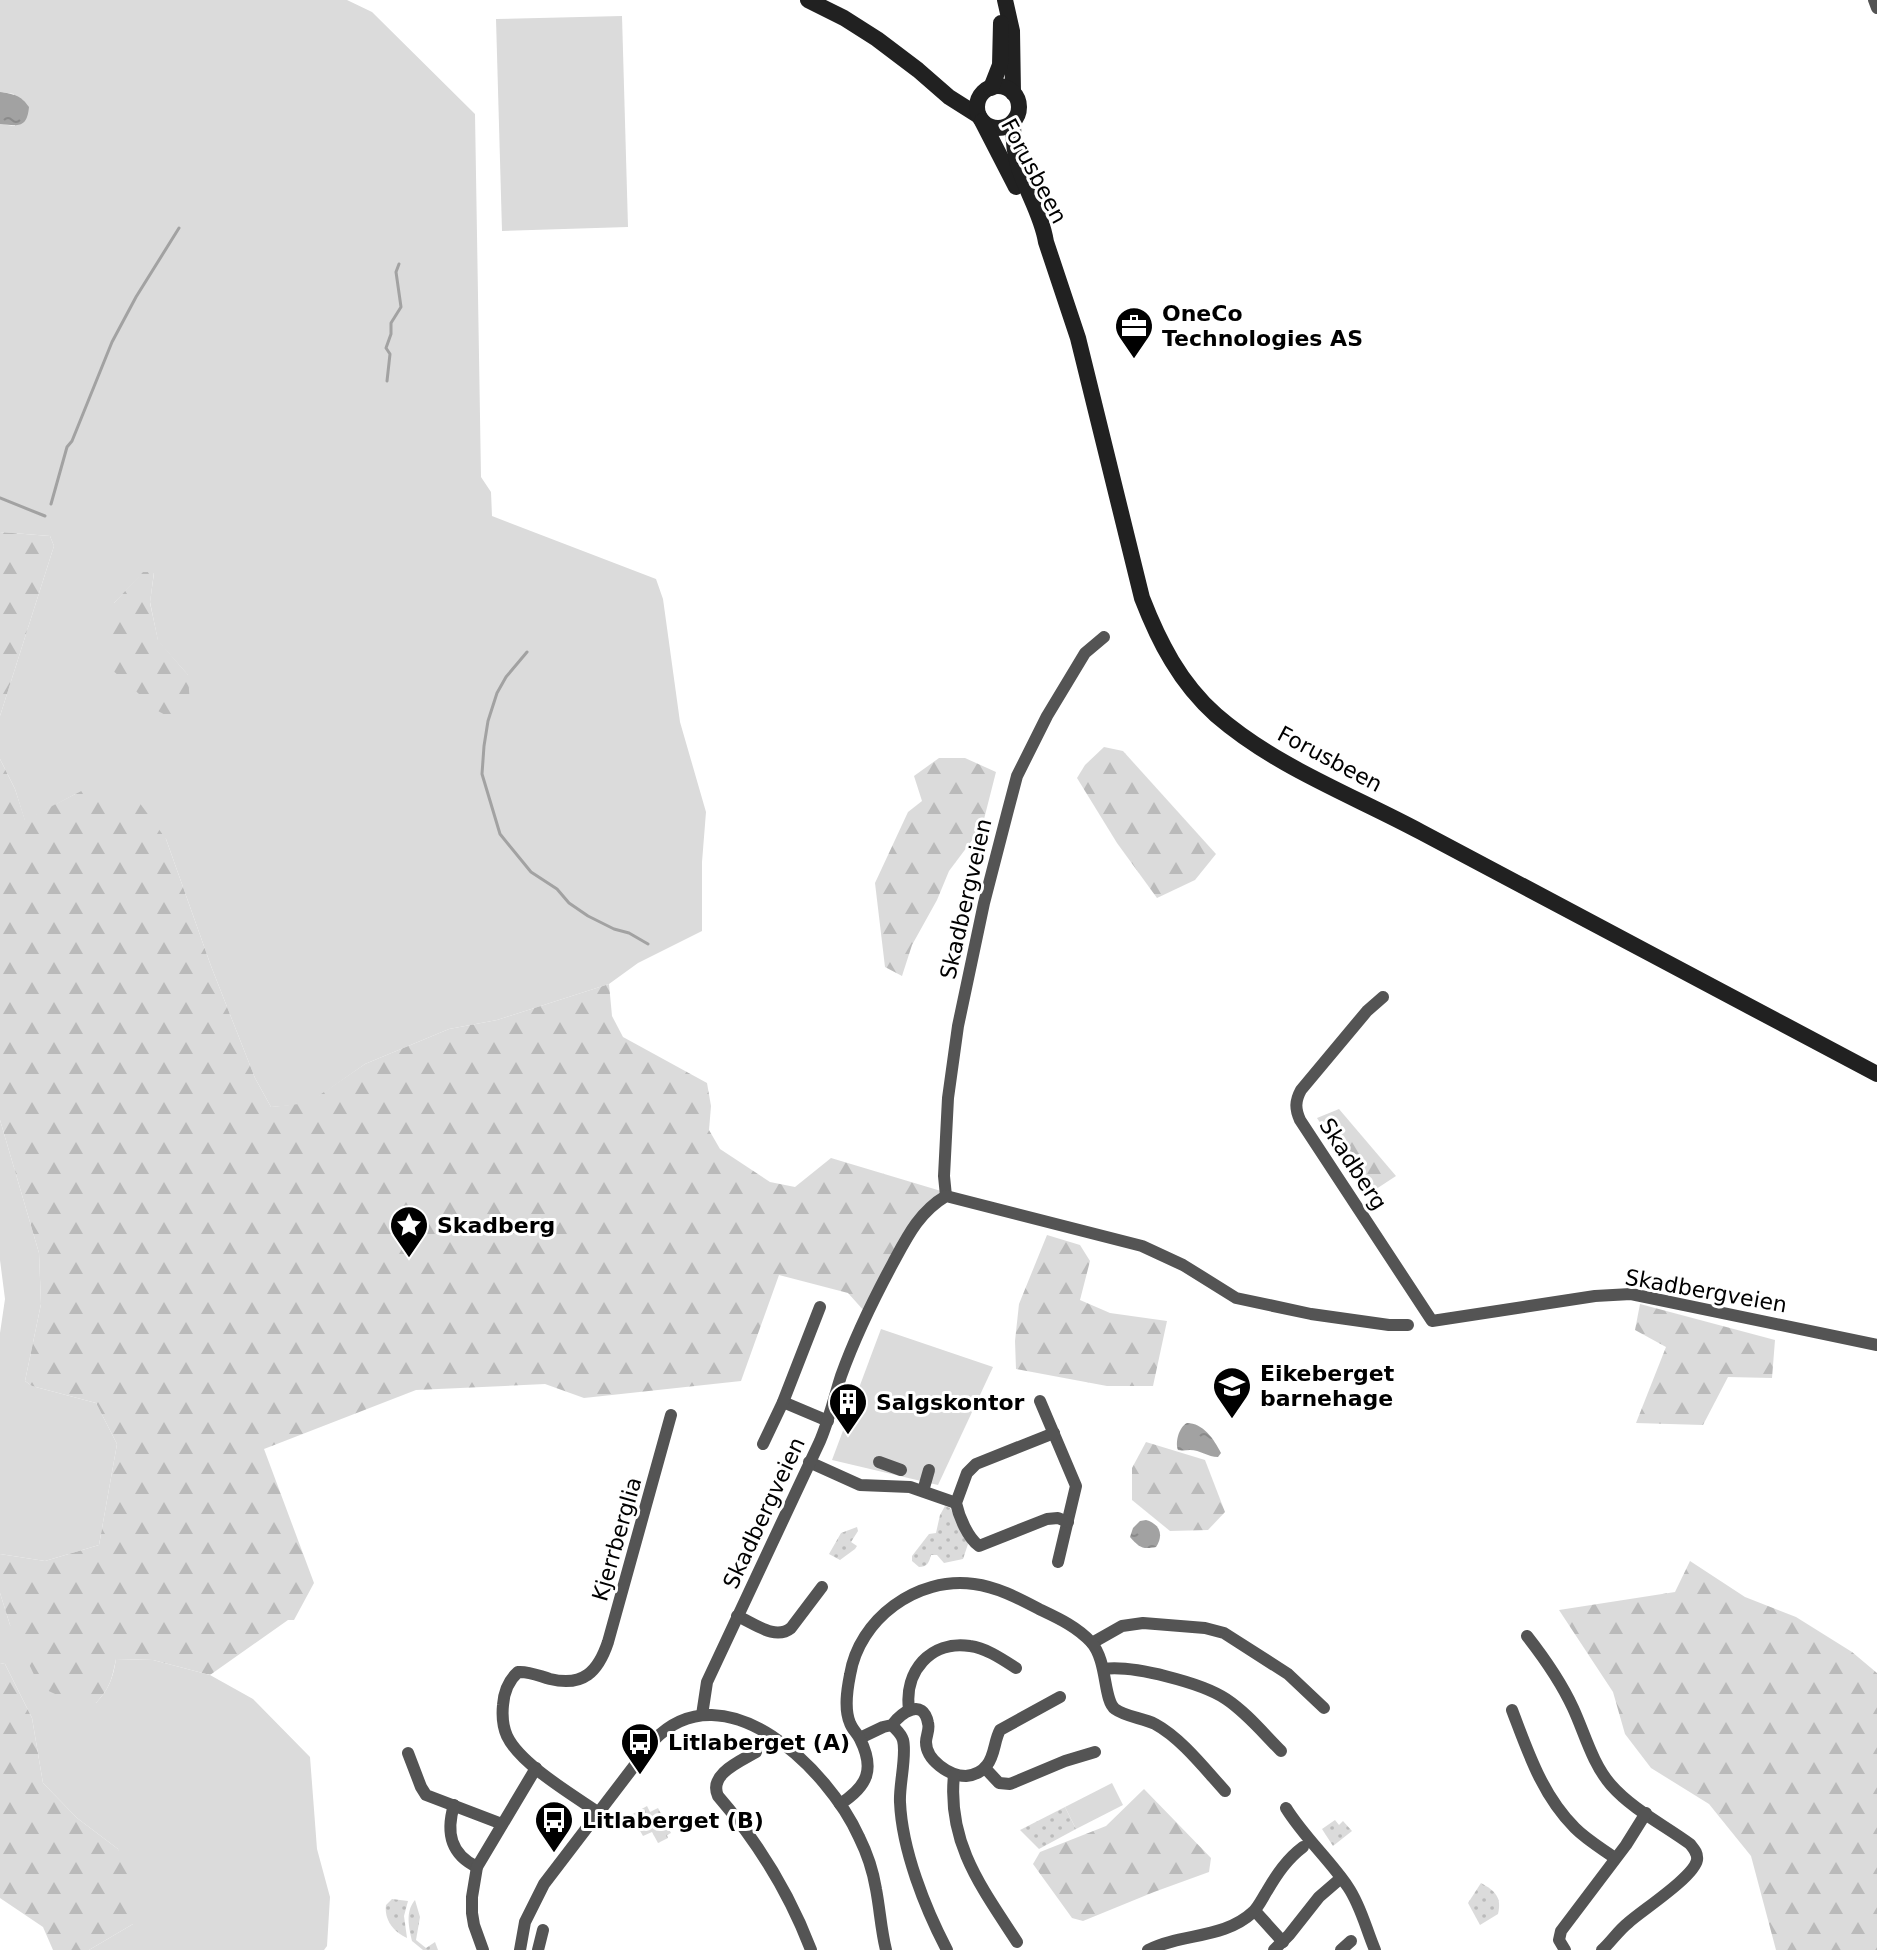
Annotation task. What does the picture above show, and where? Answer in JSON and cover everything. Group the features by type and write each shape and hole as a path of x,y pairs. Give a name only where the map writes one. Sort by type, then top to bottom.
{"main road":[{"name":"Forusbeen","path":"808,0 877,39 949,97 981,118 1038,233 1046,242"},
{"path":"995,0 1001,23 1000,65 977,108 981,118 994,128 1013,122 1019,109 1013,93 1012,31 1005,0"},
{"name":"Forusbeen","path":"935,84 963,93 977,94 987,90"},
{"path":"987,90 999,87 1013,93"},
{"name":"Forusbeen","path":"1013,122 1016,155 1078,338 1142,598 1169,658 1213,712 1273,756 1877,1074"}],"street":[{"path":"1874,0 1877,8"},
{"name":"Skadbergveien","path":"707,1714 707,1682 828,1421 842,1375 876,1294 913,1225 928,1208 946,1196 944,1176 948,1098 958,1026 984,903 1017,776 1047,716 1085,653 1104,637"},
{"name":"Skadberg","path":"1383,997 1367,1011 1301,1090 1296,1106 1300,1120 1432,1321"},
{"path":"946,1196 1142,1246 1183,1265 1236,1298 1311,1314 1408,1325"},
{"name":"Skadbergveien","path":"1432,1321 1595,1296 1631,1294 1877,1345"},
{"path":"763,1444 820,1307"},
{"path":"1040,1401 1076,1486 1058,1562"},
{"path":"783,1402 828,1421"},
{"name":"Kjerrberglia","path":"536,1768 506,1735 504,1694 518,1672 565,1681 579,1679 599,1665 671,1415"},
{"path":"1054,1433 976,1464 967,1473 956,1503 974,1543 979,1546 1047,1519 1058,1518 1068,1522"},
{"path":"809,1462 860,1485 900,1486 956,1503"},
{"path":"879,1462 901,1470"},
{"path":"923,1491 929,1470"},
{"path":"838,1800 865,1780 869,1770 860,1738 850,1724 846,1709 854,1657 866,1634 882,1615 919,1591 959,1583 1000,1590 1078,1629 1098,1652 1112,1706 1117,1711 1158,1726 1196,1759 1225,1791"},
{"path":"737,1616 771,1632 785,1633 822,1587"},
{"path":"1092,1643 1122,1626 1143,1623 1214,1630 1224,1633 1288,1674 1324,1708"},
{"path":"1527,1636 1555,1673 1604,1775 1619,1793 1695,1850 1696,1862 1675,1886 1626,1924 1602,1950"},
{"path":"909,1709 907,1695 910,1681 917,1667 935,1651 972,1646 1016,1668"},
{"path":"1104,1669 1149,1672 1218,1694 1247,1716 1281,1751"},
{"path":"860,1738 892,1725 909,1709 921,1711 928,1723 927,1747 930,1754 940,1766 954,1775 972,1775 991,1761 1000,1730 1060,1697"},
{"path":"1512,1710 1541,1781 1554,1803 1575,1828 1615,1858"},
{"path":"520,1950 525,1922 544,1884 662,1732 680,1720 707,1714 729,1715 767,1733 805,1764 838,1800 869,1861 886,1950"},
{"path":"892,1725 904,1744 899,1801 902,1825 926,1905 947,1950"},
{"path":"756,1752 723,1774 715,1790 752,1838 800,1921 811,1950"},
{"path":"985,1768 999,1783 1010,1784 1095,1752"},
{"path":"408,1753 424,1793 502,1824"},
{"path":"483,1950 472,1913 477,1867 536,1768 599,1813"},
{"path":"954,1775 953,1807 964,1854 1017,1942"},
{"path":"454,1805 449,1828 452,1838 460,1857 477,1867"},
{"path":"1286,1808 1356,1900 1375,1950"},
{"path":"1565,1950 1559,1940 1561,1931 1646,1813"},
{"path":"1148,1950 1180,1939 1214,1933 1255,1911 1278,1873 1303,1847"},
{"path":"1255,1911 1279,1946 1319,1897 1341,1878"},
{"path":"538,1950 543,1930"}],"green space":[{"path":"0,0 347,0 372,12 475,114 481,477 491,492 492,516 656,579 663,599 680,722 706,812 702,931 638,963 609,984 497,1020 449,1029 365,1064 308,1104 271,1107 255,1078 211,966 166,839 81,791 25,821 15,789 0,759 0,716 54,546 50,536 0,532 0,124 15,126 14,94 0,92","holes":["143,573 154,573 150,602 158,641 188,675 114,603"]},
{"path":"622,16 628,227 502,231 496,19"},
{"path":"0,532 50,536 54,546 0,716"},
{"path":"143,572 154,572 150,603 158,640 188,675 190,705 180,723 158,711 110,668 102,623 114,603"},
{"path":"1104,747 1123,751 1216,854 1195,880 1157,898 1117,843 1077,778 1085,765"},
{"path":"939,758 965,758 996,772 982,827 949,871 912,945 902,976 885,967 875,883 908,812 922,801 914,776"},
{"path":"0,759 15,789 25,820 81,791 136,798 166,839 211,966 255,1078 271,1107 308,1103 365,1064 449,1029 497,1020 609,984 612,1016 623,1037 707,1083 711,1106 709,1130 720,1149 770,1182 795,1187 831,1158 941,1191 865,1312 848,1293 779,1275 741,1381 584,1398 545,1384 416,1390 264,1449 314,1583 294,1620 288,1620 210,1675 153,1660 116,1659 110,1683 96,1703 66,1699 40,1687 10,1625 0,1593 0,1554 45,1561 99,1545 117,1444 96,1403 32,1386 25,1381 41,1304 39,1253 0,1120"},
{"path":"1339,1109 1396,1176 1367,1195 1317,1118"},
{"path":"0,1120 39,1253 41,1304 25,1381 32,1386 96,1403 117,1444 99,1545 45,1561 0,1554 0,1333 5,1299 0,1260"},
{"path":"1047,1235 1080,1245 1090,1261 1080,1300 1110,1313 1167,1321 1153,1386 1107,1386 1016,1369 1019,1304"},
{"path":"1640,1304 1775,1340 1772,1378 1728,1377 1703,1425 1636,1423 1666,1347 1635,1330"},
{"path":"881,1329 993,1367 938,1485 832,1460"},
{"path":"1146,1442 1205,1460 1225,1512 1208,1530 1170,1531 1132,1500 1132,1468"},
{"path":"945,1506 950,1508 967,1539 963,1559 944,1563 937,1555 931,1555 927,1564 919,1567 912,1561 912,1556 929,1534 936,1533"},
{"path":"857,1527 858,1531 851,1542 857,1546 855,1549 840,1560 829,1554 841,1533"},
{"path":"1690,1561 1745,1597 1796,1617 1852,1652 1877,1673 1877,1950 1776,1950 1751,1856 1709,1804 1651,1768 1625,1734 1613,1692 1559,1610 1675,1592"},
{"path":"0,1593 10,1625 96,1703 110,1683 116,1659 153,1660 210,1675 253,1699 310,1757 317,1849 330,1897 327,1946 324,1950 89,1950 133,1924 118,1849 77,1818 43,1783 32,1718 5,1664 0,1663"},
{"path":"0,1663 5,1664 32,1718 43,1783 77,1818 118,1849 133,1883 133,1924 89,1950 53,1950 43,1927 0,1898"},
{"path":"1112,1783 1123,1805 1076,1829 1065,1807"},
{"path":"1144,1789 1211,1858 1209,1872 1083,1921 1072,1918 1033,1864 1040,1852 1106,1826"},
{"path":"647,1806 650,1812 658,1808 671,1833 658,1843 652,1832 643,1836 631,1815"},
{"path":"1065,1807 1076,1829 1039,1849 1020,1830"},
{"path":"1335,1820 1339,1825 1343,1821 1352,1831 1333,1846 1322,1829"},
{"path":"1481,1883 1496,1895 1499,1908 1498,1914 1480,1925 1468,1903"},
{"path":"392,1899 408,1901 404,1916 407,1938 394,1929 388,1920 386,1905"},
{"path":"415,1900 420,1917 416,1940 426,1948 435,1942 438,1950 423,1950 412,1941 409,1915"}],"water":[{"path":"0,92 16,96 26,103 29,107 24,122 17,125 0,124"},
{"path":"1187,1423 1207,1433 1221,1453 1218,1457 1194,1450 1178,1450 1178,1435"},
{"path":"1146,1520 1159,1530 1156,1547 1141,1547 1130,1537 1133,1528"}],"waterway":[{"path":"51,504 67,447 112,342 179,228"},
{"path":"387,381 390,354 386,348 391,323 401,307 396,272 399,264"},
{"path":"0,498 45,516"},
{"path":"527,652 497,693 484,746 482,774 500,834 531,872 557,889 569,903 588,916 648,944"}],"place":[{"name":"OneCo Technologies AS","path":"1134,360"},
{"name":"Skadberg","path":"409,1259"},
{"name":"Eikeberget barnehage","path":"1232,1420"},
{"name":"Salgskontor","path":"848,1436"},
{"name":"Litlaberget (A)","path":"640,1776"},
{"name":"Litlaberget (B)","path":"554,1854"}]}
